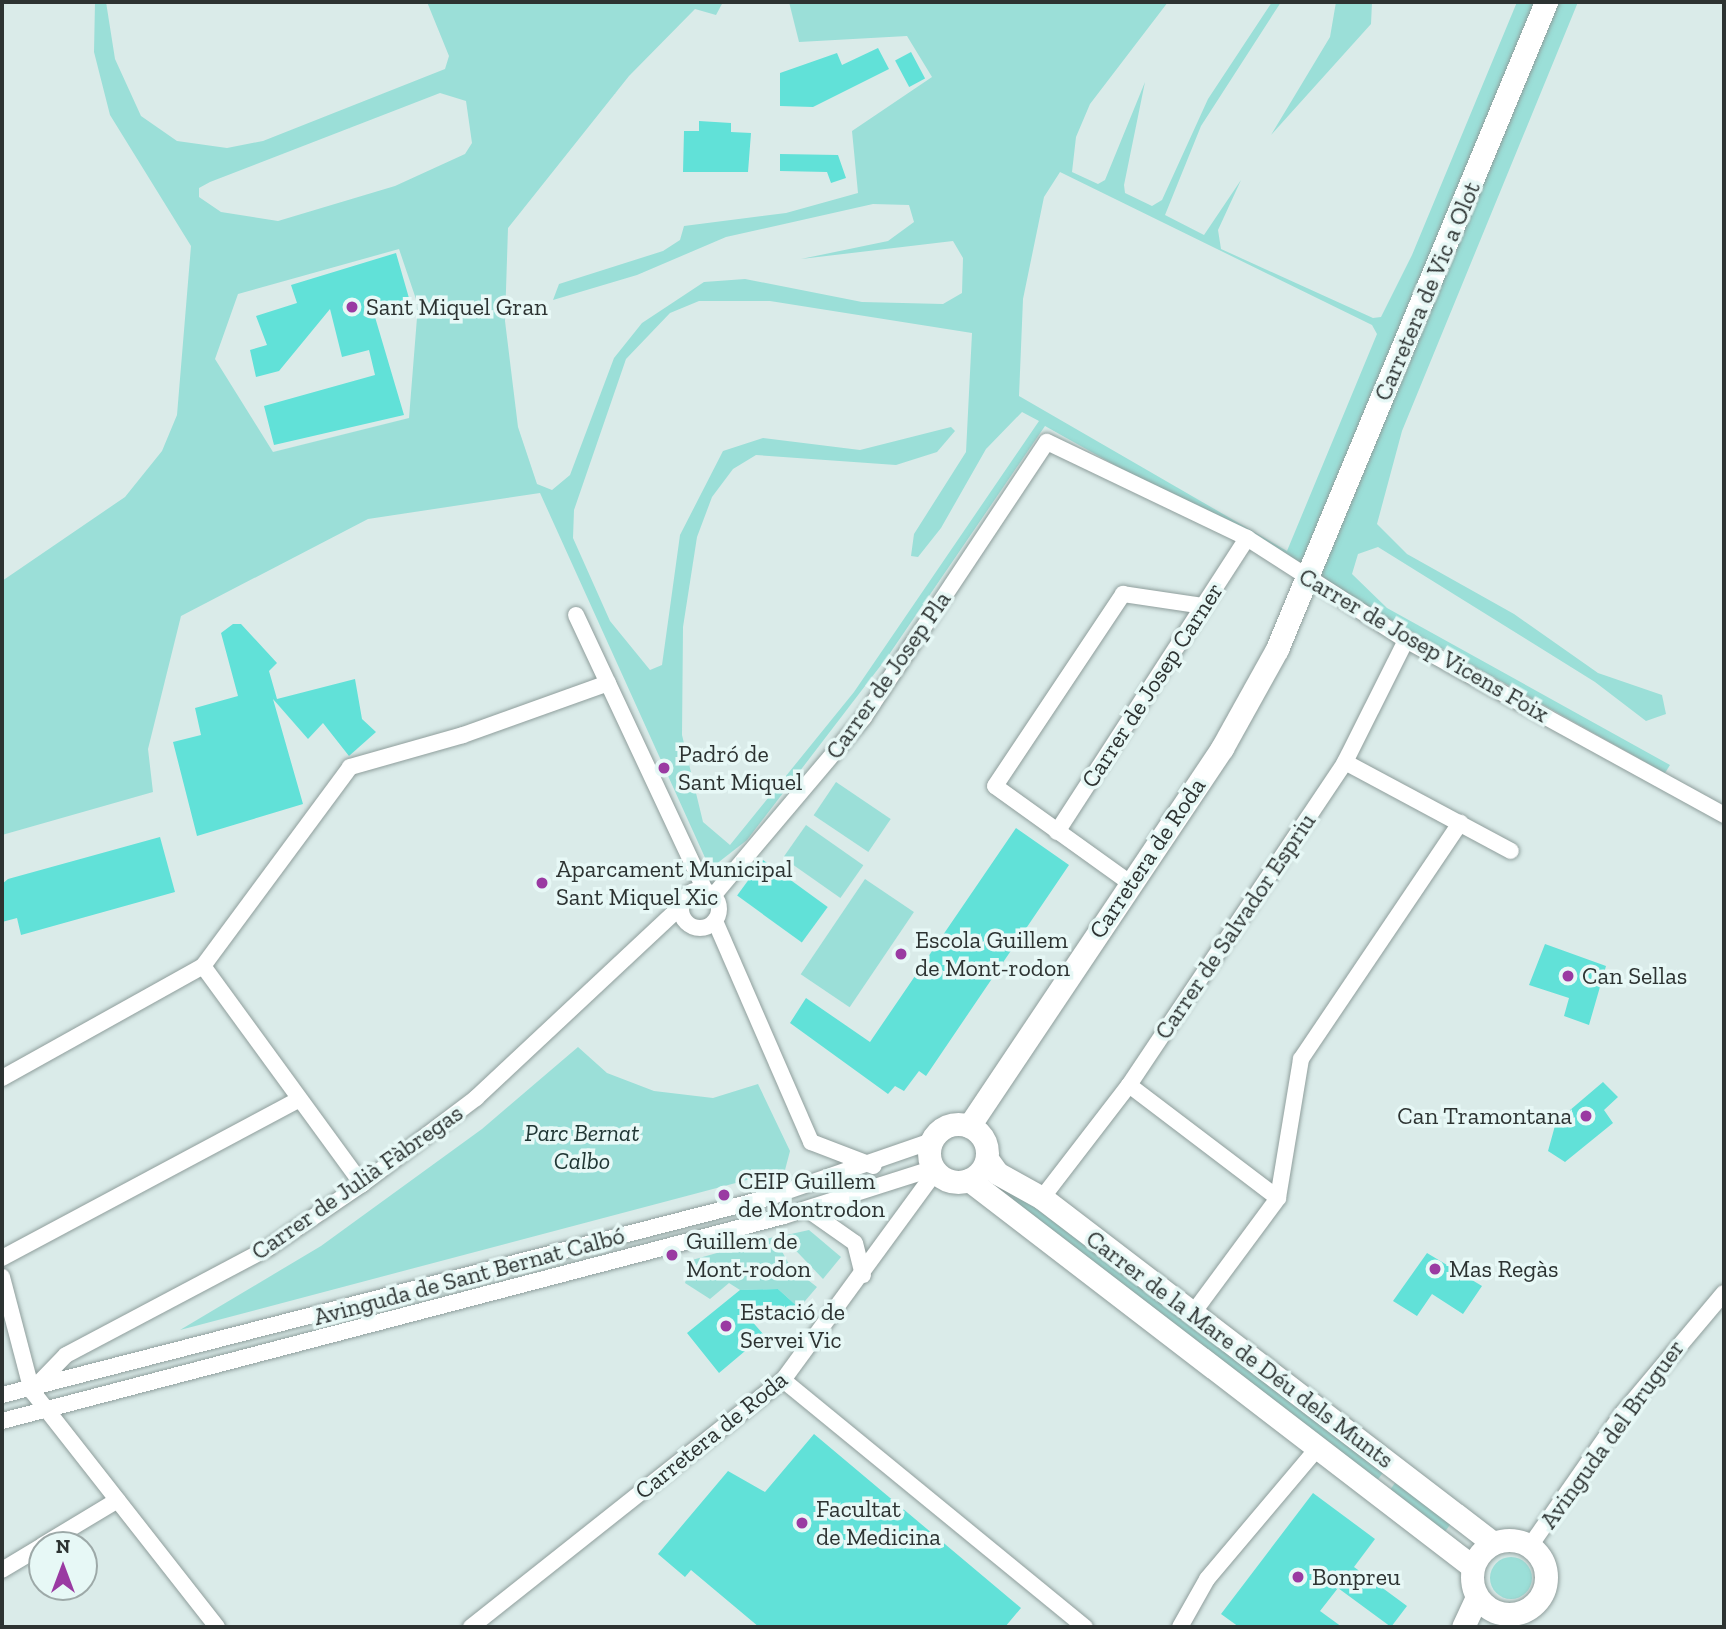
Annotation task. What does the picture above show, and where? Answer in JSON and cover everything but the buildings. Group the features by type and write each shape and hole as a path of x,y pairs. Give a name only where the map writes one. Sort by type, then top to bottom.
{"street":[{"name":"Carretera de Vic a Olot","path":"1305,578 1546,2"},
{"name":"Carrer de Josep Vicens Foix","path":"1047,442 1247,538 1305,578 1406,640 1724,815"},
{"name":"Carrer de Josep Pla","path":"709,893 864,717 1047,442"},
{"name":"Carrer de Josep Carner","path":"1057,832 1247,538"},
{"name":"Carretera de Roda","path":"970,1126 1222,748 1277,649 1305,578"},
{"path":"1130,883 995,786 1123,594 1203,606"},
{"path":"576,615 687,855 719,908 715,921 811,1142 874,1166"},
{"name":"Carrer de Salvador Espriu","path":"1042,1198 1129,1084 1345,762 1406,640"},
{"path":"2,1078 203,966 349,766 463,735 608,683"},
{"path":"1345,762 1511,851"},
{"path":"1193,1313 1278,1198 1301,1059 1460,823"},
{"path":"687,855 684,920 695,928"},
{"path":"683,901 709,893"},
{"name":"Carrer de Julià Fàbregas","path":"32,1391 66,1355 268,1248 362,1184 476,1098 655,934 683,901"},
{"path":"655,934 695,928 715,921"},
{"path":"203,966 296,1101 362,1184"},
{"path":"1129,1084 1278,1198"},
{"path":"2,1258 296,1101"},
{"path":"948,1126 970,1126 984,1140 987,1159 969,1180 950,1181 935,1170 932,1141 948,1126"},
{"name":"Avinguda de Sant Bernat Calbó","path":"2,1395 32,1391 874,1166 932,1141"},
{"name":"Carrer de la Mare de Déu dels Munts","path":"987,1159 997,1173 1042,1198 1493,1543"},
{"name":"Carretera de Roda","path":"471,1627 783,1380 863,1275 935,1170"},
{"name":"Avinguda de Sant Bernat Calbó","path":"2,1421 46,1407 808,1210 935,1170"},
{"name":"Carrer de la Mare de Déu dels Munts","path":"969,1180 1314,1451 1473,1567"},
{"path":"808,1210 855,1243 863,1275"},
{"path":"2,1277 32,1391 217,1627"},
{"name":"Avinguda del Bruguer","path":"1530,1546 1629,1404 1724,1293"},
{"path":"783,1380 1085,1627"},
{"path":"1180,1627 1207,1579 1314,1451"},
{"path":"66,1531 118,1500"},
{"path":"1493,1543 1530,1546 1544,1565 1543,1592 1527,1610 1497,1621 1477,1597 1473,1567 1493,1543"},
{"path":"2,1570 28,1554"},
{"path":"1463,1627 1477,1597"}],"green space":[{"path":"95,2 106,2 115,59 141,116 177,141 227,148 263,141 445,69 449,56 427,2 723,2 716,15 695,9 629,76 508,228 505,321 518,427 537,484 552,490 570,475 614,358 642,323 704,282 745,279 862,302 943,304 962,293 963,258 953,241 801,259 888,241 914,222 909,205 873,204 726,237 637,275 553,300 559,284 663,251 680,240 684,226 786,213 858,193 852,131 932,77 907,36 799,42 789,2 1168,2 1090,104 1076,137 1072,172 1098,184 1105,180 1145,82 1124,185 1125,193 1152,206 1162,200 1208,99 1272,2 1281,2 1201,126 1165,215 1204,235 1241,180 1218,230 1221,249 1373,318 1381,317 1412,255 1517,2 1578,2 1402,431 1377,524 1407,554 1514,614 1598,673 1662,695 1666,714 1646,721 1595,682 1378,547 1358,554 1352,574 1387,608 1670,765 1665,773 1045,426 888,656 747,840 715,865 707,862 540,493 368,519 181,616 148,749 153,792 2,835 2,581 125,497 162,451 177,415 191,246 110,115 94,52","holes":["440,93 466,101 472,143 465,154 395,186 278,221 221,212 199,197 199,188","1060,172 1372,325 1377,334 1287,551 1019,396 1023,299 1044,197","399,249 418,305 409,418 273,452 215,359 238,294","699,301 770,301 972,333 966,452 914,534 911,556 918,557 941,528 986,449 1022,412 1039,421 854,692 730,845 703,822 682,735 683,627 697,537 712,497 733,469 756,455 896,465 937,452 955,431 951,427 860,450 763,438 723,451 680,535 662,665 650,670 610,621 573,538 574,510 626,359 670,313"]},
{"path":"1336,2 1372,2 1371,24 1271,135 1330,37"},
{"path":"836,782 891,819 868,852 814,815"},
{"path":"806,825 863,865 840,898 783,858"},
{"path":"865,879 914,912 850,1007 801,974"},
{"name":"Parc Bernat Calbo","path":"578,1047 607,1073 654,1091 713,1098 758,1084 790,1151 785,1170 180,1330 321,1246 482,1129"},
{"path":"1005,1185 1384,1471 1377,1480 998,1195"},
{"path":"809,1230 841,1257 823,1279 782,1236"},
{"path":"774,1237 790,1266 817,1287 799,1308 778,1289 740,1290 729,1283 710,1299 685,1283 692,1260"},
{"path":"1395,1483 1451,1524 1444,1532 1389,1492"},
{"path":"1511,1557 1526,1563 1532,1578 1526,1593 1511,1599 1496,1593 1490,1578 1496,1563"}],"place":[{"name":"Sant Miquel Gran","path":"352,307"},
{"name":"Padró de Sant Miquel","path":"664,768"},
{"name":"Aparcament Municipal Sant Miquel Xic","path":"542,883"},
{"name":"Escola Guillem de Mont-rodon","path":"901,954"},
{"name":"Can Sellas","path":"1568,976"},
{"name":"Can Tramontana","path":"1586,1116"},
{"name":"CEIP Guillem de Montrodon","path":"724,1195"},
{"name":"Guillem de Mont-rodon","path":"672,1255"},
{"name":"Mas Regàs","path":"1435,1269"},
{"name":"Estació de Servei Vic","path":"726,1326"},
{"name":"Facultat de Medicina","path":"802,1523"},
{"name":"Bonpreu","path":"1298,1577"}]}
